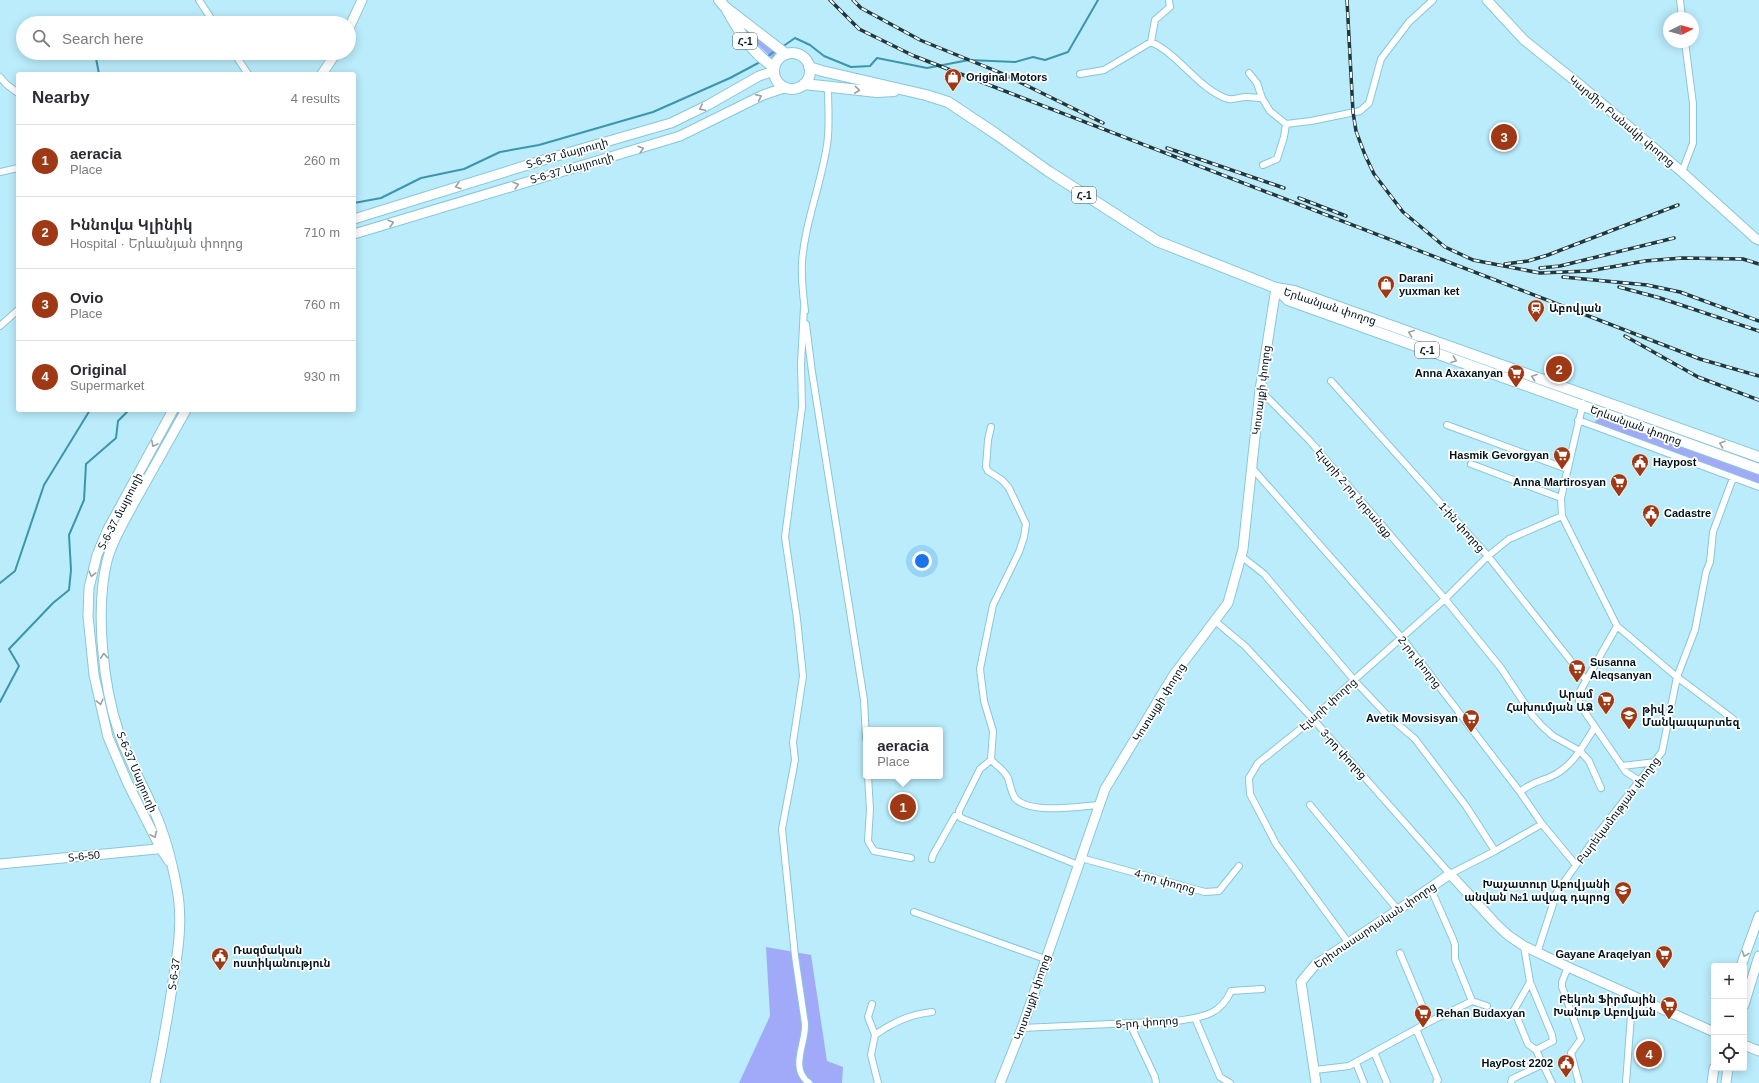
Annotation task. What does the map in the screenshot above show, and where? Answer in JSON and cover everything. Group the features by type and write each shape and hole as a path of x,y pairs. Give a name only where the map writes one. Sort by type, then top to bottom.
{"main road":[{"path":"355,16 362,0"},
{"name":"Կարմիր Բանակի փողոց","path":"1487,0 1524,40 1579,84 1759,240"},
{"name":"Հ-1","path":"722,4 786,54 795,54 804,58 809,67 926,95 948,102 996,134 1048,172 1157,241 1276,288"},
{"name":"Հ-1","path":"722,4 742,38 774,69 776,81 784,88 795,89 804,84 877,92 900,90"},
{"path":"774,69 777,61 786,54"},
{"path":"323,72 331,60"},
{"path":"804,84 809,76 809,67"},
{"name":"Տ-6-37 մայրուղի","path":"356,218 550,158 671,123 708,105 774,69"},
{"name":"Տ-6-37 Մայրուղի","path":"356,233 680,136 763,95 784,88"},
{"name":"Կոտայքի փողոց","path":"1000,1083 1022,1028 1105,789 1173,676 1228,603 1241,556 1260,390 1276,288"},
{"name":"Երևանյան փողոց","path":"1276,288 1294,291 1759,457"},
{"name":"Երևանյան փողոց","path":"1276,288 1288,300 1759,469"},
{"name":"Տ-6-37 մայրուղի","path":"172,412 107,531 97,555 89,588 89,624 94,675 108,737 128,784 165,848 172,865"},
{"name":"Տ-6-37 Մայրուղի","path":"165,848 153,808 119,733 106,674 102,616 103,587 107,560 116,536 185,412"},
{"path":"144,464 153,469"},
{"path":"108,737 119,733"},
{"name":"Տ-6-50","path":"0,864 165,848"},
{"name":"Տ-6-37","path":"155,1083 168,1016 180,922 178,891 172,865"},
{"path":"1450,874 1497,926 1524,946 1711,1031"},
{"name":"Երիտասարդական փողոց","path":"1316,1083 1300,982 1315,965 1450,874"},
{"path":"1742,963 1759,916"},
{"path":"1746,999 1759,956"},
{"path":"1747,1046 1759,1051"},
{"path":"1712,1083 1714,1071"},
{"path":"1726,1083 1728,1071"}],"street":[{"path":"199,0 209,16"},
{"path":"1080,74 1104,70 1151,42 1155,20 1170,7 1169,0"},
{"path":"1249,73 1257,83 1262,98 1270,111 1286,124 1311,121 1360,111 1369,103 1381,59 1409,22 1433,0"},
{"path":"1680,0 1681,12"},
{"path":"1151,42 1164,48 1195,77 1218,95 1230,100 1246,97 1262,98"},
{"path":"1682,172 1693,143 1693,104 1686,48"},
{"path":"239,60 247,72"},
{"path":"0,77 16,92"},
{"path":"828,87 827,144 820,180 808,225 802,261 802,288 812,372 864,700 865,727"},
{"path":"1263,165 1277,159 1284,138 1286,124"},
{"path":"0,172 16,168"},
{"path":"804,307 801,364 802,407 785,537 798,619 803,676 793,742 795,760 782,828 795,956 806,1033 798,1068 804,1079 809,1083"},
{"path":"0,326 16,312"},
{"name":"1-ին փողոց","path":"1331,381 1488,556 1586,680"},
{"name":"Էլարի 2-րդ նրբանցք","path":"1260,390 1310,441 1445,599 1502,668 1533,716 1553,736 1580,751"},
{"path":"1586,396 1578,420 1560,498 1562,516 1617,626 1677,677 1733,719"},
{"path":"1578,420 1759,487"},
{"path":"1447,425 1567,469"},
{"path":"932,859 955,816 959,815 959,811 980,769 991,760 993,732 984,701 980,669 994,605 1019,552 1024,537 1026,524 1008,488 1002,480 986,468 988,440 991,427"},
{"path":"1471,464 1560,498"},
{"name":"2-րդ փողոց","path":"1252,468 1402,638 1520,792 1542,824 1576,865"},
{"name":"Բարեկամության փողոց","path":"1537,952 1557,892 1600,831 1656,762 1662,752 1677,677 1695,630 1706,572 1710,562 1713,532 1733,478"},
{"name":"Էլարի փողոց","path":"1348,942 1276,844 1250,794 1249,778 1258,763 1313,719 1354,680 1445,599 1488,556 1509,539 1562,516"},
{"path":"1241,556 1264,574 1354,680 1387,715 1415,739 1466,806 1496,851"},
{"name":"3-րդ փողոց","path":"1215,621 1245,646 1313,719 1450,874"},
{"path":"1617,626 1586,680 1580,693 1579,701 1582,708 1622,766 1632,777 1640,781"},
{"path":"1520,792 1533,782 1555,775 1573,761 1596,727"},
{"path":"1580,751 1589,761 1601,788"},
{"path":"991,760 1007,776 1013,796 1019,802 1042,808 1099,805"},
{"path":"1622,766 1656,762"},
{"path":"868,779 870,809 868,841 874,851 911,858"},
{"path":"1310,805 1398,910"},
{"name":"4-րդ փողոց","path":"959,815 961,818 1080,861 1188,886 1205,892 1219,891 1239,866"},
{"name":"Երիտասարդական փողոց","path":"1450,874 1496,851 1542,824"},
{"path":"1430,887 1453,939 1455,959 1472,1001"},
{"path":"914,912 1045,959"},
{"path":"1524,946 1530,982 1552,1035 1553,1042 1536,1050"},
{"path":"1400,953 1429,1022"},
{"path":"1568,967 1562,982 1562,987 1581,1039 1571,1053 1579,1083"},
{"path":"1530,982 1514,1010 1528,1044 1536,1050 1552,1083"},
{"name":"5-րդ փողոց","path":"1022,1028 1177,1021 1200,1017 1221,1008 1231,991 1262,989"},
{"path":"1626,1083 1632,1015 1638,998"},
{"path":"1315,1070 1349,1066 1356,1063 1429,1022 1472,1001 1487,1006"},
{"path":"872,1004 868,1017 875,1035 871,1055 878,1083"},
{"path":"875,1035 891,1023 920,1013 932,1012"},
{"path":"1195,1018 1220,1077 1230,1083"},
{"path":"1130,1024 1155,1077 1156,1083"},
{"path":"1416,1029 1438,1080 1436,1083"},
{"path":"1374,1052 1386,1083"},
{"path":"1356,1063 1364,1083"},
{"path":"1512,1083 1512,1079 1543,1064"}],"shaded area":[{"path":"746,27 779,56 773,59 744,30"},
{"path":"1597,417 1601,417 1759,474 1759,484 1599,427 1595,423"},
{"path":"766,947 811,955 827,1061 843,1067 842,1083 739,1083 770,1016"}],"waterway":[{"path":"782,47 795,38 810,45 824,56 851,67 870,66 877,58 927,68 969,60 1015,62 1033,57 1045,60 1068,52 1098,0"},
{"path":"767,57 776,50"},
{"path":"96,60 99,72"},
{"path":"356,203 381,198 421,178 464,169 500,152 539,145 653,112 730,78 762,61"},
{"path":"0,583 15,571 44,485 89,412"},
{"path":"0,702 19,666 9,649 53,603 69,590 71,570 69,535 84,500 86,464 116,438 118,421 127,412"}],"railway":[{"path":"830,0 859,29 914,56 1700,359 1759,376"},
{"path":"853,0 861,8 920,40 1001,73 1103,123"},
{"path":"1347,0 1353,112 1356,131 1365,155 1374,174 1403,212 1445,247 1473,260 1540,273 1589,271 1645,261 1682,258 1743,259 1759,264"},
{"path":"1167,148 1284,188"},
{"path":"1299,198 1346,216"},
{"path":"1505,264 1528,261 1548,255 1678,205"},
{"path":"1540,268 1560,266 1674,238"},
{"path":"1563,277 1647,285 1680,292 1759,321"},
{"path":"1619,287 1660,298 1759,331"},
{"path":"1625,336 1698,377 1759,400"}],"place":[{"name":"Original Motors","path":"953,92"},
{"name":"Ovio","path":"1504,137"},
{"name":"Darani yuxman ket","path":"1386,299"},
{"name":"Աբովյան","path":"1536,323"},
{"name":"Իննովա Կլինիկ","path":"1559,369"},
{"name":"Anna Axaxanyan","path":"1516,388"},
{"name":"Hasmik Gevorgyan","path":"1562,470"},
{"name":"Haypost","path":"1640,477"},
{"name":"Anna Martirosyan","path":"1619,497"},
{"name":"Cadastre","path":"1651,528"},
{"name":"Susanna Aleqsanyan","path":"1577,683"},
{"name":"Արամ Հախումյան ԱՁ","path":"1606,715"},
{"name":"թիվ 2 Մանկապարտեզ","path":"1629,730"},
{"name":"Avetik Movsisyan","path":"1471,733"},
{"name":"aeracia","path":"903,807"},
{"name":"Խաչատուր Աբովյանի անվան №1 ավագ դպրոց","path":"1623,905"},
{"name":"Gayane Araqelyan","path":"1664,969"},
{"name":"Ռազմական ոստիկանություն","path":"220,971"},
{"name":"Բեկոն Ֆիրմային Խանութ Աբովյան","path":"1669,1020"},
{"name":"Rehan Budaxyan","path":"1423,1028"},
{"name":"Original","path":"1649,1054"},
{"name":"HayPost 2202","path":"1566,1078"}]}
